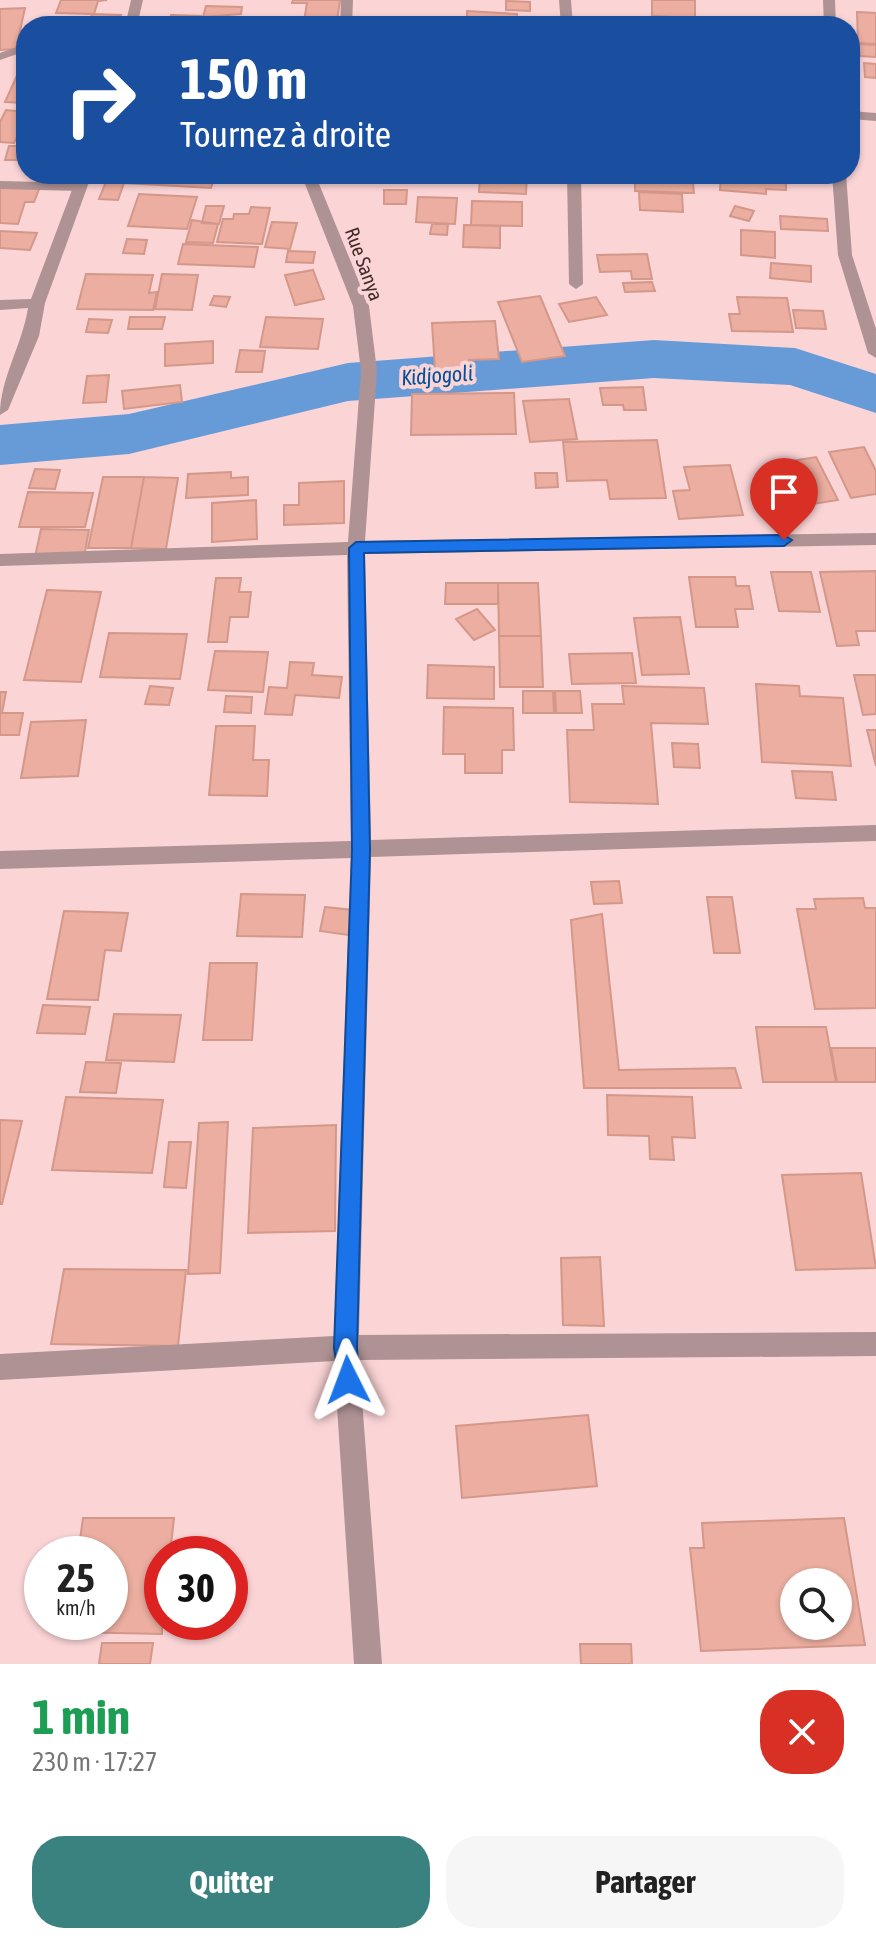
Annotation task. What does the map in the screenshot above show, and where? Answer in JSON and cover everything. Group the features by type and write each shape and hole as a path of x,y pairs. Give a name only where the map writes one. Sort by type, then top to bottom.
{"street":[{"path":"0,410 31,336 37,303 82,184"},
{"name":"Rue Sanya","path":"312,184 361,306 369,383 356,548 361,850 346,1348 368,1664"},
{"path":"574,184 576,284"},
{"path":"840,184 845,255 876,353"},
{"path":"0,305 37,303"},
{"path":"0,560 356,548 876,539"},
{"path":"0,860 876,833"},
{"path":"0,1367 346,1348 876,1344"}],"building":[{"path":"61,0 107,0 98,1 94,14 56,13"},
{"path":"293,0 340,0 338,16 305,16 307,3 292,3"},
{"path":"652,0 695,0 695,16 652,16"},
{"path":"506,1 530,2 530,11 506,10"},
{"path":"206,6 242,7 241,14 203,16"},
{"path":"25,8 23,16 16,16 16,49 0,50 0,9"},
{"path":"467,11 517,14 517,16 467,16"},
{"path":"857,12 876,13 876,44 860,43 860,16"},
{"path":"92,14 121,15 121,16"},
{"path":"860,44 876,45 876,57 860,56"},
{"path":"864,63 876,64 876,78 865,77"},
{"path":"16,78 16,103 5,102"},
{"path":"6,110 16,111 14,143 0,142 0,122"},
{"path":"9,146 16,146 16,160 5,160"},
{"path":"105,184 124,184 118,200 99,199"},
{"path":"141,184 212,184 211,188"},
{"path":"479,184 526,184 526,194 479,192"},
{"path":"635,184 693,184 694,193 635,191"},
{"path":"720,184 786,184 786,190 766,189 766,194 720,190"},
{"path":"0,185 40,187 34,202 25,202 18,224 0,223"},
{"path":"384,190 407,190 406,204 384,204"},
{"path":"639,192 682,194 683,212 640,210"},
{"path":"139,194 197,197 187,229 128,226"},
{"path":"418,197 457,198 455,224 416,222"},
{"path":"472,201 522,202 522,226 471,225"},
{"path":"206,206 224,206 219,224 202,223"},
{"path":"735,206 754,211 749,221 730,216"},
{"path":"251,207 270,208 262,244 217,242 223,219 233,219 234,214 249,214"},
{"path":"780,216 827,219 828,231 781,229"},
{"path":"192,220 218,224 213,243 186,242"},
{"path":"272,222 297,223 290,249 265,247"},
{"path":"432,224 448,224 447,235 430,234"},
{"path":"464,225 500,226 500,248 463,247"},
{"path":"741,230 775,232 775,258 741,255"},
{"path":"0,231 37,233 30,250 0,248"},
{"path":"127,239 147,240 144,254 123,253"},
{"path":"183,244 258,247 254,267 178,264"},
{"path":"288,251 315,252 313,263 286,262"},
{"path":"647,254 652,279 632,279 631,271 600,272 597,255"},
{"path":"771,263 811,266 811,282 770,278"},
{"path":"313,270 324,299 295,305 285,275"},
{"path":"86,274 153,275 149,293 157,292 153,310 77,309"},
{"path":"162,274 198,275 192,310 155,309"},
{"path":"652,282 655,291 625,292 623,283"},
{"path":"214,296 230,297 226,307 210,305"},
{"path":"540,296 565,356 522,362 498,302"},
{"path":"596,297 607,315 569,322 559,304"},
{"path":"737,297 787,298 793,332 732,331 729,314 740,314"},
{"path":"793,310 823,311 826,329 796,328"},
{"path":"130,317 165,317 162,329 128,329"},
{"path":"266,317 323,319 318,349 260,347"},
{"path":"89,319 112,320 108,333 86,332"},
{"path":"495,321 499,359 469,360 470,369 435,370 432,323"},
{"path":"213,341 213,363 165,366 165,344"},
{"path":"240,350 265,351 262,372 236,372"},
{"path":"109,375 106,402 83,403 87,376"},
{"path":"180,385 182,402 124,409 122,391"},
{"path":"643,387 646,410 624,410 623,405 603,405 600,388"},
{"path":"514,393 516,434 411,435 412,394"},
{"path":"569,399 577,439 530,442 523,401"},
{"path":"657,440 666,498 610,499 607,480 567,481 563,442"},
{"path":"864,447 876,471 876,494 851,498 829,452"},
{"path":"816,457 838,500 800,506 779,463"},
{"path":"730,465 743,515 679,519 673,491 690,490 684,467"},
{"path":"35,469 60,470 55,489 29,488"},
{"path":"231,472 231,478 248,477 248,495 186,498 188,474"},
{"path":"535,473 557,473 558,487 536,488"},
{"path":"103,477 144,477 131,548 88,548"},
{"path":"144,477 178,478 166,549 131,548"},
{"path":"344,481 344,523 284,525 284,505 299,505 299,483"},
{"path":"28,492 93,493 85,527 19,527"},
{"path":"256,500 257,539 212,542 212,503"},
{"path":"41,529 89,530 84,557 35,557"},
{"path":"876,571 876,631 856,631 859,645 837,646 820,572"},
{"path":"771,572 811,572 820,612 779,611"},
{"path":"689,577 735,577 736,586 749,586 753,609 735,609 738,627 696,627"},
{"path":"216,578 241,578 239,592 251,592 248,617 230,617 227,642 208,642"},
{"path":"446,583 498,583 498,604 445,604"},
{"path":"498,583 538,583 541,636 499,636"},
{"path":"47,590 101,592 81,682 24,680"},
{"path":"477,609 495,630 474,640 456,619"},
{"path":"680,617 689,674 642,675 634,618"},
{"path":"109,633 187,634 180,679 100,677"},
{"path":"499,636 541,636 543,687 500,687"},
{"path":"215,651 268,652 263,692 208,690"},
{"path":"632,653 636,683 572,684 569,654"},
{"path":"290,662 314,663 312,675 342,677 339,698 295,695 292,715 265,714 269,687 287,688"},
{"path":"428,665 494,667 494,699 427,698"},
{"path":"854,675 876,675 876,714 863,715"},
{"path":"756,684 799,686 800,696 843,698 851,766 762,762"},
{"path":"150,686 173,688 169,705 145,704"},
{"path":"622,686 704,688 708,724 651,723 658,804 570,802 567,730 594,730 592,704 624,704"},
{"path":"523,691 553,691 554,713 523,713"},
{"path":"555,691 580,691 582,713 556,713"},
{"path":"0,692 6,692 2,713 23,713 19,735 0,735"},
{"path":"226,696 252,697 251,713 224,712"},
{"path":"444,707 513,708 514,750 502,750 502,773 465,773 465,754 443,754"},
{"path":"86,720 78,776 21,778 31,722"},
{"path":"216,726 255,726 253,760 269,760 267,796 209,795"},
{"path":"867,730 876,730 876,766"},
{"path":"672,743 698,744 700,768 674,767"},
{"path":"792,771 832,772 836,800 796,798"},
{"path":"619,881 622,903 594,904 591,882"},
{"path":"241,894 305,895 302,937 237,936"},
{"path":"707,897 732,897 740,953 714,953"},
{"path":"863,898 865,908 876,908 876,1008 815,1009 797,909 816,909 814,899"},
{"path":"325,907 353,910 348,935 320,931"},
{"path":"64,911 128,913 121,951 105,950 98,1000 47,999"},
{"path":"602,914 619,1070 735,1068 741,1088 584,1088 571,920"},
{"path":"210,963 257,963 252,1040 203,1040"},
{"path":"43,1005 90,1007 85,1034 37,1033"},
{"path":"114,1014 181,1015 174,1062 106,1060"},
{"path":"756,1027 826,1027 836,1082 763,1082"},
{"path":"831,1048 876,1048 876,1082 837,1082"},
{"path":"86,1062 121,1063 116,1093 80,1092"},
{"path":"607,1095 692,1097 695,1138 672,1137 674,1160 650,1159 649,1136 608,1135"},
{"path":"66,1097 163,1100 152,1173 52,1170"},
{"path":"0,1120 22,1121 2,1204 0,1204"},
{"path":"228,1122 220,1273 188,1274 199,1123"},
{"path":"336,1125 335,1231 248,1233 253,1128"},
{"path":"169,1142 191,1142 186,1188 164,1187"},
{"path":"861,1173 876,1268 796,1270 782,1175"},
{"path":"600,1257 604,1326 563,1325 561,1258"},
{"path":"64,1269 186,1270 178,1346 51,1344"},
{"path":"588,1415 597,1486 462,1498 456,1426"},
{"path":"83,1518 174,1518 172,1536 144,1536 144,1634 128,1633 128,1536 80,1536"},
{"path":"844,1518 865,1645 701,1651 690,1548 704,1548 702,1523"},
{"path":"102,1643 153,1643 150,1664 99,1664"},
{"path":"580,1644 631,1644 632,1664 581,1664"}],"waterway":[{"name":"Kidjogoli","path":"0,445 129,434 348,382 654,359 795,367 876,394"}],"route":[{"path":"348,1380 346,1348 361,850 356,548 784,540"}]}
